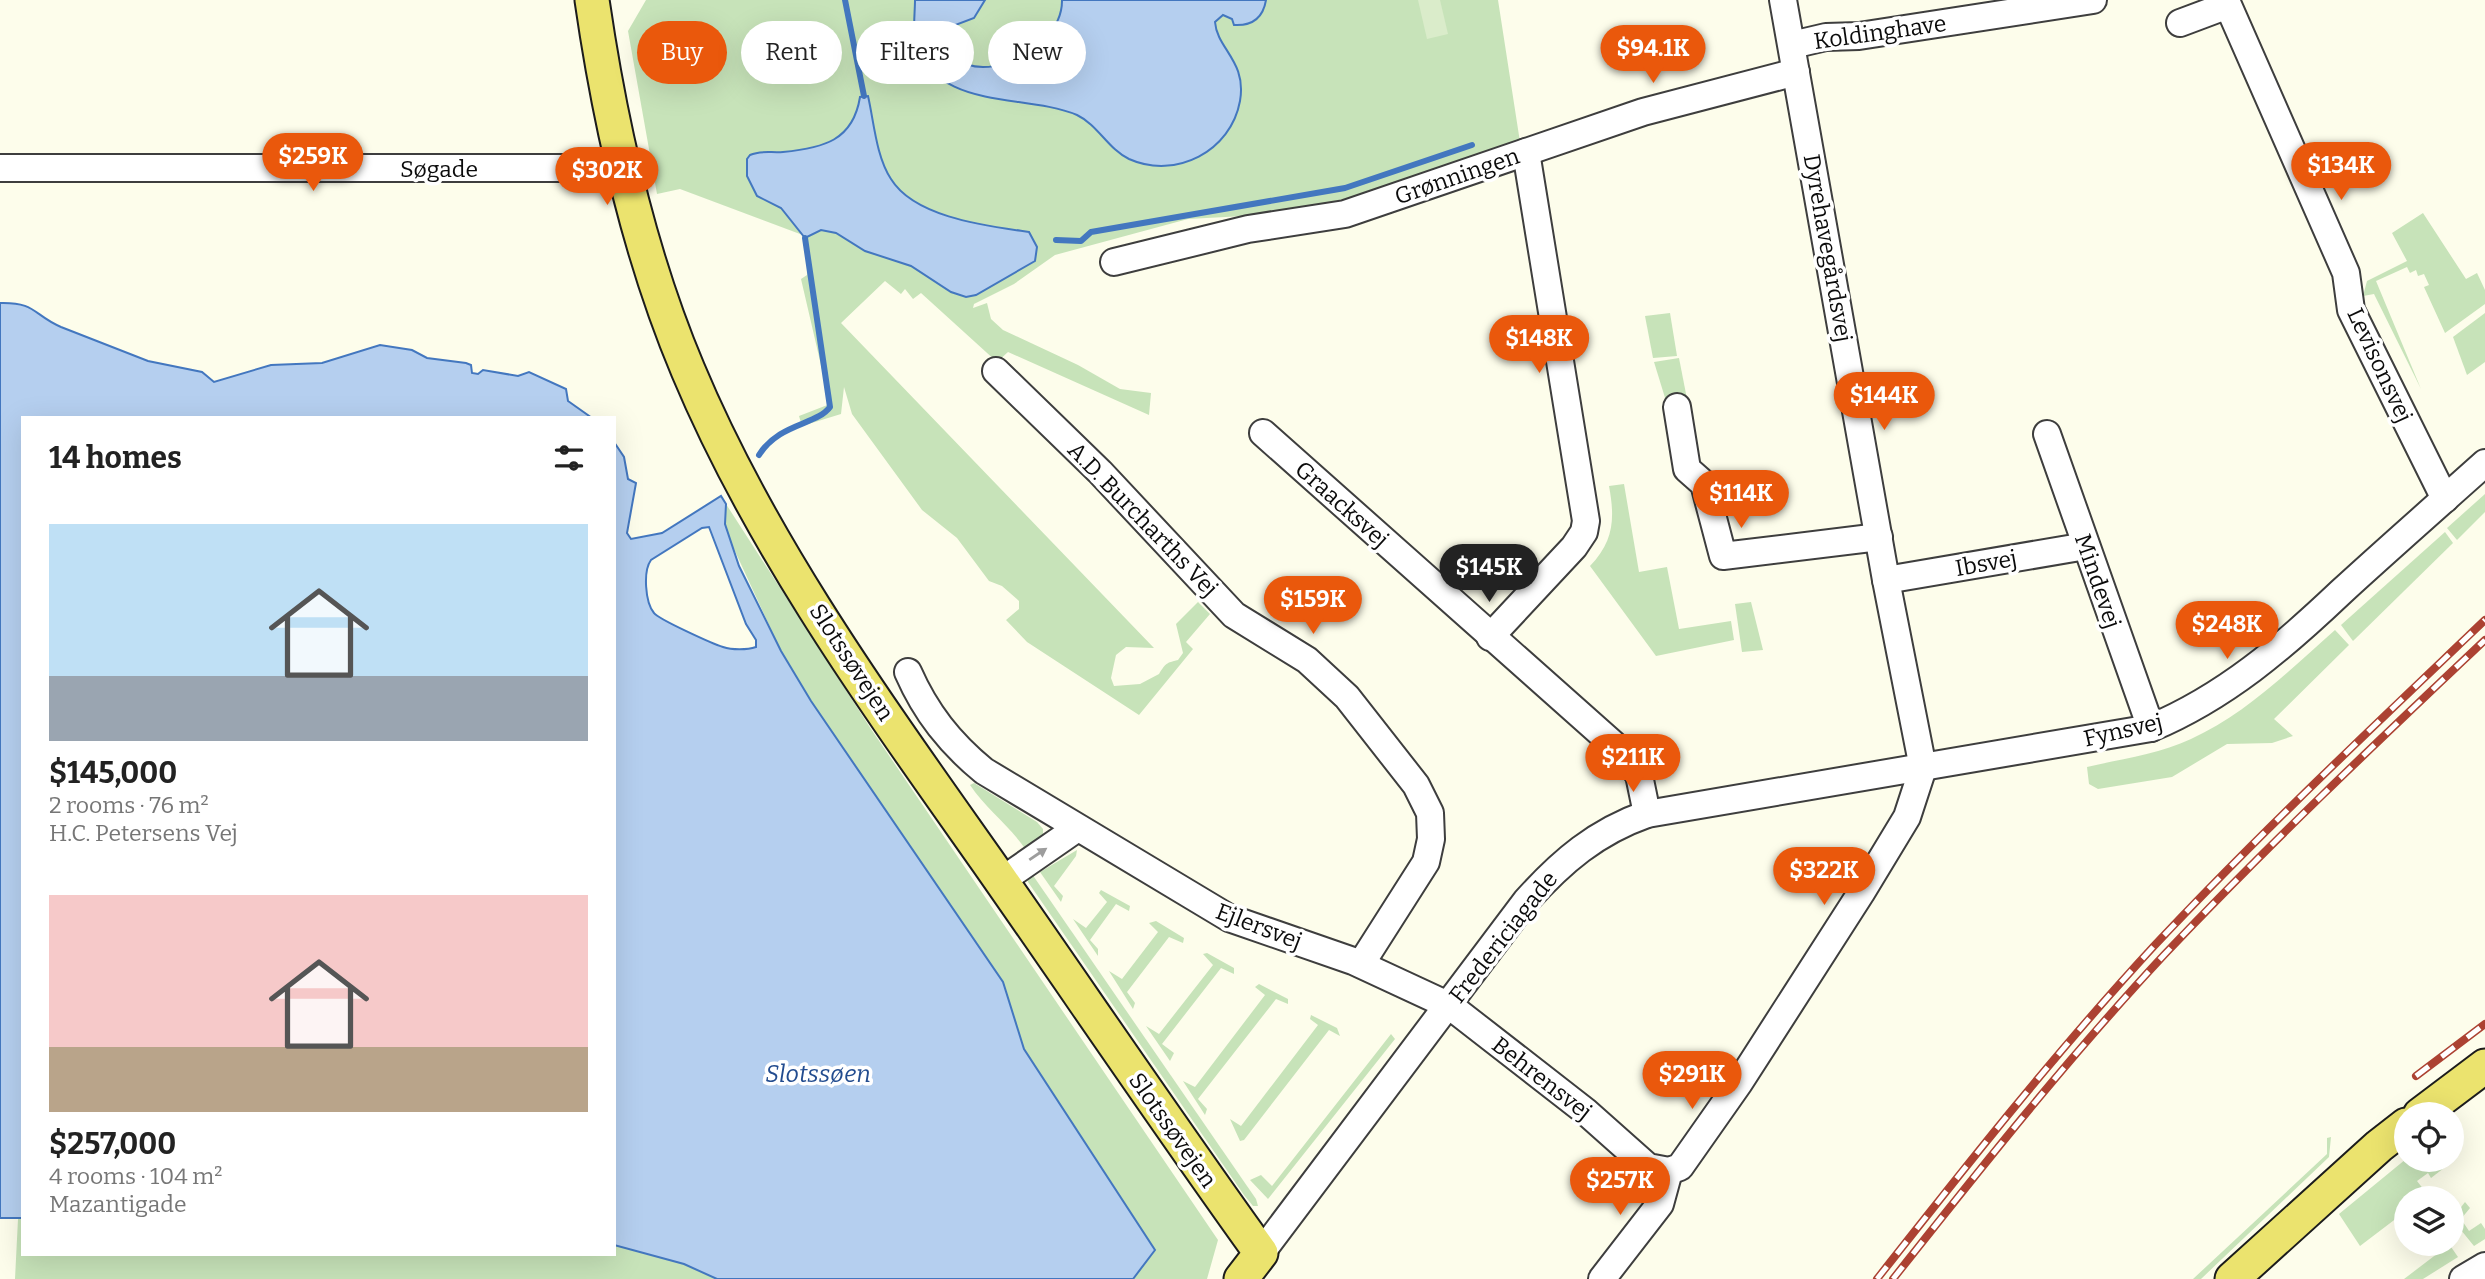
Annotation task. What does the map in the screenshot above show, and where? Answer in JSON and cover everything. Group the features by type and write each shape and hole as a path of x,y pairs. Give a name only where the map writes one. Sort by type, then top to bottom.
{"main road":[{"name":"Slotssøvejen","path":"592,0 608,96 625,168 667,315 720,441 770,534 835,638 1121,1058 1251,1266"},
{"path":"2437,1102 2485,1066"},
{"path":"2232,1279 2394,1134"}],"street":[{"name":"Dyrehavegårdsvej","path":"1783,0 1886,580 1923,768"},
{"name":"Koldinghave","path":"1792,45 1826,37 1859,36 2093,0"},
{"name":"Levisonsvej","path":"2180,23 2228,5 2346,273 2351,310 2445,499"},
{"name":"Grønningen","path":"1114,262 1248,229 1345,214 1643,111 1796,72"},
{"path":"1490,637 1574,547 1584,532 1586,521 1526,152"},
{"name":"Søgade","path":"0,168 625,168"},
{"name":"A.D. Burcharths Vej","path":"996,371 1100,472 1234,615 1307,660 1347,697 1416,785 1430,813 1431,839 1426,862 1361,964"},
{"path":"1676,407 1687,469 1704,484 1723,556 1879,537"},
{"name":"Graacksvej","path":"1263,433 1622,752 1639,775 1647,814"},
{"name":"Mindevej","path":"2047,434 2151,728"},
{"name":"Fynsvej","path":"1923,768 2151,728 2184,714 2244,678 2311,622 2485,463"},
{"name":"Ibsvej","path":"1886,580 2086,546"},
{"name":"Ejlersvej","path":"908,672 923,705 956,748 984,771 1076,828 1229,918 1361,964 1450,1006"},
{"path":"1602,1279 1660,1205 1669,1171 1687,1161 1861,892 1907,817 1923,768"},
{"name":"Fredericiagade","path":"1251,1266 1450,1006 1526,901 1558,865 1617,825 1647,814 1923,768"},
{"path":"1001,880 1076,828"},
{"name":"Behrensvej","path":"1450,1006 1585,1111 1648,1167 1669,1171"},
{"path":"2463,1279 2485,1266"}],"green space":[{"path":"646,0 1498,0 1520,142 1361,195 1279,214 1188,219 1055,255 1014,284 974,304 973,308 987,303 991,319 1003,330 1078,365 1120,389 1151,393 1149,415 1008,352 997,362 921,293 913,299 905,289 901,294 885,281 841,323 1154,648 1126,647 1116,655 1111,678 1114,686 1140,684 1159,674 1167,664 1178,660 1183,653 1176,624 1198,602 1210,614 1186,642 1193,649 1139,715 1027,642 1006,620 1019,609 1019,601 1002,586 989,581 957,538 922,510 852,414 844,387 841,414 802,426 799,416 830,404 801,279 807,275 808,237 680,189 657,194 637,84 727,84 727,21 637,21 637,82 628,31"},
{"path":"1418,0 1440,0 1448,34 1427,39"},
{"path":"2423,213 2466,279 2477,273 2485,290 2485,304 2445,333 2424,287 2429,285 2424,274 2418,276 2416,270 2410,273 2407,267 2376,281 2421,389 2374,294 2363,296 2367,281 2407,261 2392,233"},
{"path":"1670,313 1677,356 1653,358 1645,316"},
{"path":"2485,313 2485,362 2467,375 2453,337"},
{"path":"1679,358 1687,399 1666,401 1654,362"},
{"path":"1624,484 1639,572 1667,567 1679,629 1731,621 1734,640 1656,656 1590,566 1604,547 1611,529 1609,486"},
{"path":"2485,494 2485,512 2457,540 2447,528"},
{"path":"726,504 871,729 1218,1240 1207,1279 1133,1279 1155,1250 1024,1049 1003,982 811,701 781,651 728,536 724,514"},
{"path":"2445,532 2453,543 2353,641 2341,625"},
{"path":"1751,602 1763,650 1742,652 1735,604"},
{"path":"2335,630 2349,645 2274,719 2293,736 2272,743 2227,744 2172,777 2098,789 2089,784 2087,767 2153,752 2179,744 2211,729 2267,690"},
{"path":"974,783 1037,822 1043,829 1043,837 1026,850 970,785"},
{"path":"1077,850 1076,856 1054,886 1063,896 1061,902 1040,872"},
{"path":"1032,874 1256,1199 1258,1206 1253,1206 1244,1195 1028,882 1027,877"},
{"path":"1101,890 1130,906 1129,911 1116,904 1090,940 1098,949 1098,956 1073,919 1086,928 1107,902 1099,893"},
{"path":"1156,921 1184,938 1183,943 1169,937 1127,992 1135,1003 1133,1009 1109,971 1122,979 1158,932 1149,923"},
{"path":"1207,953 1234,968 1234,974 1221,968 1162,1044 1174,1053 1170,1061 1146,1026 1159,1034 1213,965 1203,954"},
{"path":"1259,984 1288,999 1288,1004 1276,999 1198,1099 1207,1109 1205,1115 1183,1081 1195,1087 1265,995 1255,987"},
{"path":"1311,1015 1337,1028 1340,1036 1329,1030 1244,1140 1240,1141 1230,1119 1241,1126 1318,1025 1310,1019"},
{"path":"1391,1034 1395,1039 1268,1199 1250,1180 1261,1175 1272,1186"},
{"path":"2331,1137 2329,1157 2201,1279 2193,1279 2327,1154 2327,1138"},
{"path":"2394,1169 2394,1172 2439,1172 2431,1178 2428,1173 2417,1181 2421,1186 2394,1186 2394,1220 2360,1246 2339,1214"},
{"path":"2464,1203 2470,1208 2464,1215"},
{"path":"21,1218 21,1256 616,1256 616,1246 684,1264 717,1279 15,1279 18,1219"},
{"path":"2481,1223 2485,1229 2485,1239 2474,1246 2464,1234 2464,1224 2469,1231"},
{"path":"2434,1256 2458,1257 2423,1279 2404,1279"}],"water":[{"path":"915,0 985,0 974,18 966,21 914,21"},
{"path":"1062,0 1266,0 1256,20 1234,25 1232,19 1223,15 1215,22 1217,32 1236,66 1241,87 1240,101 1235,119 1213,147 1199,157 1182,163 1147,165 1129,159 1077,115 960,89 951,84 974,84 974,66 988,67 988,84 1086,84 1086,21 1057,21"},
{"path":"868,96 882,160 891,179 902,192 917,203 954,218 1029,232 1037,247 1035,261 976,295 966,297 951,292 911,266 865,251 836,233 821,230 805,238 781,208 757,196 747,176 747,159 750,155 811,148 834,140 851,124 860,97"},
{"path":"0,303 28,307 61,327 148,361 202,372 214,382 271,365 322,363 380,345 412,350 427,358 466,363 471,365 472,373 478,374 483,370 518,376 529,372 566,389 568,401 589,416 21,416 21,1218 0,1218"},
{"name":"Slotssøen","path":"616,445 624,457 628,479 636,483 627,533 631,539 662,533 721,496 726,504 725,524 739,566 781,651 811,701 1003,982 1024,1049 1155,1250 1133,1279 717,1279 684,1264 616,1246","holes":["709,527 746,624 756,640 756,647 748,649 723,647 675,626 654,613 647,594 646,579 651,560 702,528"]}],"waterway":[{"path":"845,0 864,96"},
{"path":"1056,240 1081,241 1091,232 1345,188 1472,145"},
{"path":"759,455 767,444 787,430 816,418 830,407 805,238"}],"railway":[{"path":"1877,1279 2047,1068 2154,946 2276,821 2485,620"},
{"path":"1893,1279 2059,1074 2164,955 2282,835 2485,640"},
{"path":"2416,1076 2485,1024"}]}
